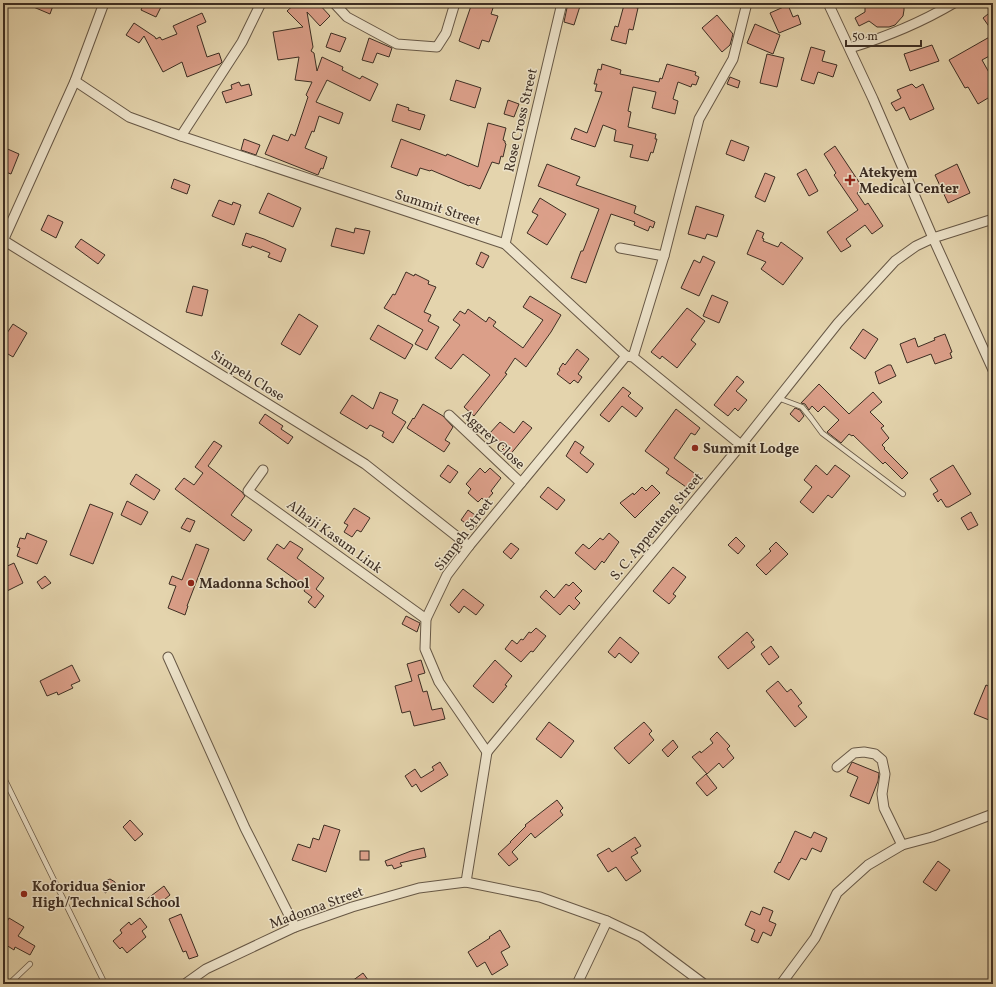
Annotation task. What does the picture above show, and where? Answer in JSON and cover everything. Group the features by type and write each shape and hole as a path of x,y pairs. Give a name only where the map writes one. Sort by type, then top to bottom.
{"street":[{"path":"3,240 75,81 104,3"},
{"path":"181,136 242,42 261,3"},
{"path":"334,3 347,17 397,44 436,47 446,32 455,3"},
{"name":"Rose Cross Street","path":"505,244 562,3"},
{"path":"629,356 664,256 699,119 733,59 747,3"},
{"path":"850,48 870,42 922,20 954,3"},
{"path":"832,4 933,238 993,370"},
{"name":"Summit Street","path":"75,81 129,117 181,136 505,244 629,356 741,445"},
{"name":"S. C. Appenteng Street","path":"487,752 741,445 838,323 895,261 916,246 933,238 993,219"},
{"name":"Simpeh Close","path":"3,240 365,464 469,546"},
{"path":"620,248 664,256"},
{"name":"Simpeh Street","path":"487,752 439,682 425,649 426,619 447,575 469,546 629,356"},
{"name":"Aggrey Close","path":"449,415 521,483"},
{"name":"Alhaji Kasum Link","path":"263,470 248,490 426,619"},
{"path":"168,658 245,828 295,927"},
{"path":"466,882 487,752"},
{"path":"837,767 854,753 864,752 874,754 882,760 885,774 882,794 884,808 902,845"},
{"path":"781,984 815,938 838,893 868,865 902,845 932,837 993,814"},
{"name":"Madonna Street","path":"185,984 206,969 295,927 352,907 419,888 466,882 540,897 607,920 641,937 704,984"},
{"path":"577,984 607,920"}],"lane":[{"path":"778,398 802,407 822,433 903,494"},
{"path":"3,776 105,984"},
{"path":"9,984 30,964"}],"building":[{"path":"24,3 54,3 50,14"},
{"path":"144,3 163,3 156,17 141,10"},
{"path":"296,3 318,3 330,16 320,26 307,12 313,47 311,51 314,53 317,71 322,57 343,67 342,70 360,79 362,76 378,84 370,101 327,80 316,102 343,113 339,124 319,116 314,132 312,131 305,148 327,157 323,169 321,168 318,175 265,154 273,135 288,141 291,134 295,136 308,97 306,95 312,82 295,80 299,57 278,60 273,32 303,27 287,11"},
{"path":"472,3 479,3 493,8 491,14 498,16 489,42 482,40 479,49 459,41"},
{"path":"568,3 581,3 574,25 564,22"},
{"path":"865,3 904,3 903,16 895,25 889,27 877,27 869,21 859,26 855,18 865,12"},
{"path":"624,5 638,8 633,30 629,29 626,44 611,40 615,26 618,27"},
{"path":"788,5 793,17 798,15 801,24 779,33 770,13"},
{"path":"993,10 993,32 983,18"},
{"path":"202,13 206,22 197,26 207,57 219,53 222,62 187,77 182,62 163,72 144,36 139,43 126,35 134,23 156,39 160,37 162,40 177,34 173,26"},
{"path":"717,15 733,34 730,45 722,52 702,28"},
{"path":"755,24 780,35 773,54 747,43"},
{"path":"331,33 346,38 340,52 326,47"},
{"path":"993,35 993,54 982,60 991,76 993,75 993,95 978,104 968,87 965,88 949,60"},
{"path":"369,38 392,48 389,57 377,53 373,63 362,60"},
{"path":"932,45 939,61 910,71 904,54"},
{"path":"811,47 825,51 822,61 837,65 833,77 818,72 814,84 801,80"},
{"path":"767,54 784,58 777,87 760,83"},
{"path":"602,64 621,70 620,74 659,82 660,78 662,79 667,64 696,72 695,75 699,77 696,85 692,84 691,87 678,82 673,99 678,101 675,114 652,108 656,92 633,87 628,111 631,112 628,127 656,134 655,139 657,139 653,153 651,152 648,161 630,157 633,145 614,141 616,130 603,125 595,147 571,139 575,128 587,133 602,92 595,91 597,84 594,84 598,69 601,70"},
{"path":"730,77 740,81 738,88 727,84"},
{"path":"456,80 481,88 475,108 450,100"},
{"path":"239,82 241,86 249,84 252,95 226,103 222,92 232,89 231,85"},
{"path":"912,84 916,88 923,84 934,109 910,120 904,107 896,111 891,103 901,98 897,90"},
{"path":"508,100 519,104 514,117 504,114"},
{"path":"397,104 409,108 408,110 425,115 420,130 392,121"},
{"path":"488,123 506,128 503,140 506,144 503,157 501,156 499,164 492,162 480,189 431,170 420,168 417,176 391,167 401,139 446,156 447,154 478,167"},
{"path":"244,139 260,145 256,155 241,150"},
{"path":"731,140 749,147 744,161 726,154"},
{"path":"835,146 863,188 857,193 865,205 868,203 883,226 872,234 865,225 846,239 851,246 841,252 827,232 858,210 834,175 836,173 824,154"},
{"path":"3,147 19,154 11,174 3,171"},
{"path":"547,164 580,177 576,185 636,206 634,213 655,222 653,228 650,226 648,231 634,225 635,222 611,214 586,283 571,278 599,209 538,186"},
{"path":"957,164 970,193 948,203 935,175"},
{"path":"806,169 818,191 809,196 797,174"},
{"path":"765,173 775,177 765,202 755,197"},
{"path":"174,179 190,185 187,194 171,188"},
{"path":"268,193 301,208 293,227 259,213"},
{"path":"540,198 566,214 547,245 527,233 538,215 532,212"},
{"path":"219,200 232,205 233,202 241,205 234,225 212,216"},
{"path":"696,206 724,215 717,237 707,234 705,239 688,234"},
{"path":"48,215 63,222 56,238 41,230"},
{"path":"336,228 354,233 355,228 370,231 364,254 331,246"},
{"path":"757,230 764,233 762,238 764,239 763,241 778,247 781,242 803,258 783,285 761,269 766,262 747,254"},
{"path":"246,233 286,249 281,262 268,257 270,253 252,246 251,248 242,245"},
{"path":"81,239 105,255 98,264 75,247"},
{"path":"481,252 489,256 483,268 476,264"},
{"path":"703,256 715,262 699,296 681,288 694,260 700,263"},
{"path":"406,272 414,276 415,274 429,281 428,284 436,287 424,312 431,315 428,321 439,327 427,350 415,344 423,330 384,308 393,294 395,295"},
{"path":"193,286 208,290 202,316 186,312"},
{"path":"712,295 728,302 719,323 703,316"},
{"path":"530,296 561,315 526,367 515,358 505,373 507,374 474,416 464,407 490,375 463,354 451,369 435,358 460,325 453,320 460,311 465,314 468,309 486,322 489,317 496,322 493,326 523,348 543,320 523,307"},
{"path":"687,308 705,321 691,340 696,344 677,368 662,356 660,359 651,352"},
{"path":"299,314 318,326 300,355 281,344"},
{"path":"13,324 27,333 13,357 3,351 3,339"},
{"path":"378,325 413,345 405,359 370,339"},
{"path":"863,329 878,339 865,359 850,348"},
{"path":"945,334 952,352 950,353 952,358 935,364 931,354 907,363 900,344 915,338 918,347"},
{"path":"577,349 589,359 578,374 582,377 578,383 574,380 570,384 557,374 563,363 565,365"},
{"path":"888,365 891,365 896,376 879,384 875,372"},
{"path":"737,376 744,382 736,391 747,400 738,411 735,408 728,416 714,405"},
{"path":"819,384 849,414 873,392 882,402 870,412 884,426 881,428 889,438 882,445 885,448 884,449 908,473 902,479 885,462 883,464 853,435 852,436 849,434 841,443 827,432 839,420 824,406 818,412 812,406 809,410 805,404 801,403"},
{"path":"623,387 631,393 628,396 643,408 636,417 622,406 609,422 600,415"},
{"path":"380,392 398,400 392,413 406,422 393,443 382,436 384,432 370,425 367,429 340,413 352,395 373,409"},
{"path":"423,404 443,416 453,427 445,440 450,443 444,452 407,428"},
{"path":"795,408 800,410 804,416 799,422 790,414"},
{"path":"676,409 700,428 695,435 691,433 674,458 698,476 689,489 666,473 669,469 645,451"},
{"path":"265,414 283,426 281,429 293,437 288,444 259,423"},
{"path":"523,421 532,428 509,456 502,450 505,447 489,434 500,422 514,433"},
{"path":"214,441 222,446 208,466 242,492 245,496 231,515 252,530 244,541 175,489 184,478 194,485 203,473 195,467"},
{"path":"575,441 584,447 580,453 594,464 587,473 566,456"},
{"path":"448,465 458,472 450,483 440,476"},
{"path":"816,465 827,475 835,465 850,476 832,498 828,495 813,513 800,502 812,487 804,480"},
{"path":"953,465 971,494 949,507 946,507 941,499 938,502 933,494 938,491 930,479"},
{"path":"480,468 485,473 490,468 501,478 491,491 493,493 485,502 482,498 478,502 468,493 471,489 466,484"},
{"path":"136,474 160,490 154,500 130,484"},
{"path":"652,485 660,493 635,518 620,503 633,493 634,495 642,487 646,491"},
{"path":"548,487 565,500 557,510 540,497"},
{"path":"127,501 148,512 141,525 121,515"},
{"path":"90,504 113,513 93,564 70,555"},
{"path":"354,508 370,518 361,532 357,530 352,537 344,532 348,525 344,523"},
{"path":"468,510 481,519 474,529 461,520"},
{"path":"971,512 978,525 968,530 961,518"},
{"path":"187,518 195,521 190,532 181,528"},
{"path":"27,533 47,541 37,564 17,556 20,548 17,547 20,538 25,539"},
{"path":"609,533 619,542 604,563 602,561 595,570 575,553 583,544 589,549 600,538 603,540"},
{"path":"736,537 745,546 738,554 728,545"},
{"path":"290,541 303,549 297,558 324,578 316,589 324,596 315,608 308,602 312,597 304,591 306,587 267,559 277,544 284,549"},
{"path":"776,542 788,554 766,575 756,565 771,551 769,549"},
{"path":"511,543 519,549 511,559 503,552"},
{"path":"196,544 209,549 185,615 168,608 176,586 169,584 172,576 182,580"},
{"path":"14,563 23,583 7,591 3,581 6,578 3,573 3,568"},
{"path":"673,567 686,577 673,594 676,596 669,604 653,591"},
{"path":"45,576 51,583 42,589 37,582"},
{"path":"573,582 582,591 575,598 580,603 574,610 569,605 560,615 540,597 546,590 554,598 566,584 569,586"},
{"path":"463,589 484,605 476,615 464,606 459,613 450,605"},
{"path":"406,616 420,623 417,632 402,624"},
{"path":"536,628 546,636 533,652 531,651 521,662 505,649 512,640 517,644 521,639 523,640 529,632 531,633"},
{"path":"747,632 754,640 751,642 755,647 728,669 718,657"},
{"path":"620,637 639,653 631,663 619,653 615,658 608,652"},
{"path":"771,646 779,657 769,665 761,654"},
{"path":"421,660 425,673 418,675 423,692 427,691 432,710 442,708 445,719 414,726 410,711 402,713 395,686 412,681 407,664"},
{"path":"495,660 512,676 505,685 507,686 493,703 473,686"},
{"path":"72,665 80,681 71,685 73,688 58,695 57,692 47,696 40,681"},
{"path":"778,681 787,692 791,689 802,703 798,706 807,717 795,727 766,691"},
{"path":"986,685 993,688 993,711 989,720 974,714"},
{"path":"549,722 574,741 561,758 536,739"},
{"path":"644,722 652,731 649,734 654,740 629,764 614,748"},
{"path":"717,732 730,746 727,749 734,758 723,768 719,763 707,774 692,757 700,751 701,753 713,743 710,739"},
{"path":"673,740 678,747 668,757 662,750"},
{"path":"440,762 448,775 421,792 416,784 412,787 405,776 415,769 421,778 434,770 432,767"},
{"path":"852,762 879,773 878,781 869,804 850,796 858,777 847,772"},
{"path":"706,774 717,788 707,796 696,783"},
{"path":"557,800 563,808 560,811 563,815 535,838 531,833 512,852 518,859 509,866 498,854 526,826 525,825"},
{"path":"130,820 143,834 135,841 123,827"},
{"path":"324,825 340,830 326,872 292,860 298,844 310,848 313,838 319,840"},
{"path":"795,831 811,838 814,832 827,838 821,852 812,848 806,860 801,858 789,880 774,872 779,862 780,863"},
{"path":"635,837 641,846 635,849 638,853 631,857 641,871 626,881 616,867 608,872 597,855 609,848 612,852"},
{"path":"424,848 426,857 400,863 402,866 394,869 392,865 387,866 385,861 411,851"},
{"path":"360,851 369,851 369,860 360,860"},
{"path":"938,861 950,870 936,891 923,882"},
{"path":"110,879 115,882 115,887 105,893 105,881"},
{"path":"164,886 170,895 154,908 147,899"},
{"path":"763,907 773,911 769,921 776,924 771,936 763,932 758,943 751,940 755,930 745,925 751,911 760,915"},
{"path":"181,914 198,956 189,959 186,951 183,952 169,919"},
{"path":"9,918 24,927 18,936 35,946 30,955 15,947 14,950 3,943 6,933 3,929"},
{"path":"140,918 147,927 142,931 146,937 127,953 122,947 120,949 113,941 122,933 120,930 129,922 131,925"},
{"path":"500,930 510,947 501,952 508,965 492,975 485,962 477,967 468,952"},
{"path":"363,973 371,984 348,984"}],"place":[{"name":"Atekyem Medical Center","path":"850,180"},
{"name":"Summit Lodge","path":"695,448"},
{"name":"Madonna School","path":"191,583"},
{"name":"Koforidua Senior High/Technical School","path":"24,894"}]}
